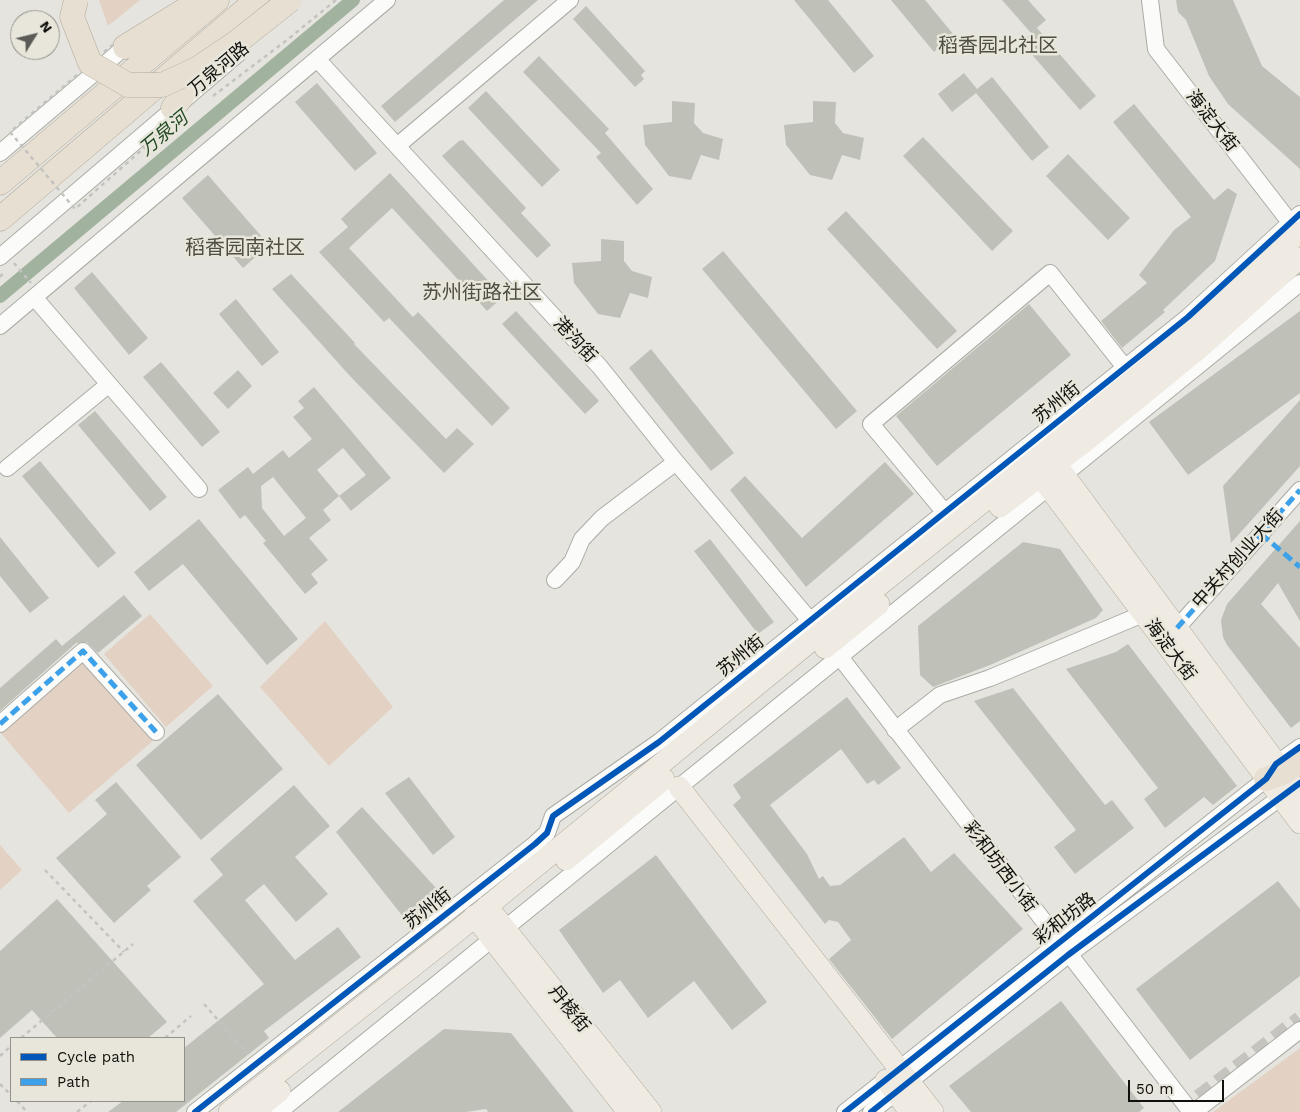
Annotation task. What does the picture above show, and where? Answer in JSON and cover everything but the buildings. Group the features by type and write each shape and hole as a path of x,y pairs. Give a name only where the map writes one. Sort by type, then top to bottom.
{"highway":[{"path":"76,0 72,17 90,63 128,85 162,85 197,69 237,42 290,0"},
{"path":"120,45 200,0"},
{"path":"0,183 217,0"},
{"path":"173,118 254,2"},
{"name":"万泉河路","path":"0,218 254,2"}],"main road":[{"name":"苏州街","path":"253,1112 629,810 825,639 950,518 1048,469 1130,373 1192,330 1297,225"},
{"name":"苏州街","path":"825,639 1048,469 1202,346 1300,258"},
{"name":"海淀大街","path":"1048,469 1143,614 1287,780"},
{"name":"海淀大街","path":"1048,469 1177,628 1287,780 1300,823"},
{"path":"679,787 898,1080 933,1112"},
{"name":"苏州街","path":"229,1112 489,922"},
{"name":"丹棱街","path":"489,922 628,1112"},
{"name":"丹棱街","path":"489,922 651,1112"},
{"path":"898,1080 910,1112"}],"street":[{"path":"0,153 120,45 180,0"},
{"name":"万泉河路","path":"6,259 173,118 302,0"},
{"path":"0,326 387,0"},
{"path":"398,146 570,0"},
{"name":"海淀大街","path":"1150,0 1156,49 1297,225"},
{"name":"港沟街","path":"317,59 600,367 676,462 825,639"},
{"path":"950,518 871,424 1050,273 1130,373"},
{"name":"苏州街","path":"1048,469 1300,283"},
{"path":"37,295 108,385 199,489"},
{"name":"苏州街","path":"950,518 1130,373"},
{"path":"7,468 108,385"},
{"path":"555,580 572,562 582,539 602,518 676,462"},
{"name":"中关村创业大街","path":"1177,628 1300,490"},
{"path":"896,730 940,695 990,678 1143,614"},
{"name":"苏州街","path":"279,1112 489,922 679,787 825,639"},
{"name":"苏州街","path":"195,1112 535,844 547,833 553,816 659,742 825,639"},
{"name":"彩和坊西小街","path":"825,639 1192,1112"},
{"path":"0,724 83,651 156,732"},
{"name":"彩和坊路","path":"845,1112 898,1080 1064,949 1287,780 1300,747"},
{"name":"彩和坊路","path":"1064,949 1287,780"},
{"path":"1192,1112 1300,1030"},
{"name":"彩和坊路","path":"871,1112 898,1080"}],"path":[{"path":"208,99 287,40 336,0"},
{"path":"100,56 120,45"},
{"path":"77,75 10,132 74,209 173,118"},
{"path":"6,259 37,295"},
{"path":"45,870 124,952"},
{"path":"22,1037 133,944"},
{"path":"204,1004 257,1063"},
{"path":"166,1037 191,1016"},
{"path":"0,1056 10,1047"},
{"path":"0,1084 10,1094"},
{"path":"17,1102 27,1112"},
{"path":"77,1112 90,1102"}],"shaded area":[{"path":"99,0 140,0 108,26"},
{"path":"150,614 213,686 166,727 104,654"},
{"path":"325,621 393,707 329,766 260,687"},
{"path":"85,659 154,740 69,813 0,732"},
{"path":"0,845 22,870 0,890"},
{"path":"1300,1048 1300,1112 1213,1112"}],"waterway":[{"name":"万泉河","path":"0,296 353,0"}],"tunnel":[{"path":"1180,1112 1300,1019"}],"marked path":[{"path":"1177,628 1300,490"},
{"path":"1261,534 1300,567"},
{"path":"0,724 83,651 156,732"}],"cycle path":[{"path":"195,1112 535,844 547,833 553,816 659,742 1188,317 1300,214"},
{"path":"845,1112 1266,779 1276,764 1300,747"},
{"path":"871,1112 1068,955 1300,783"}],"district":[{"name":"稻香园北社区","path":"998,46"},
{"name":"稻香园南社区","path":"245,248"},
{"name":"苏州街路社区","path":"482,293"}]}
